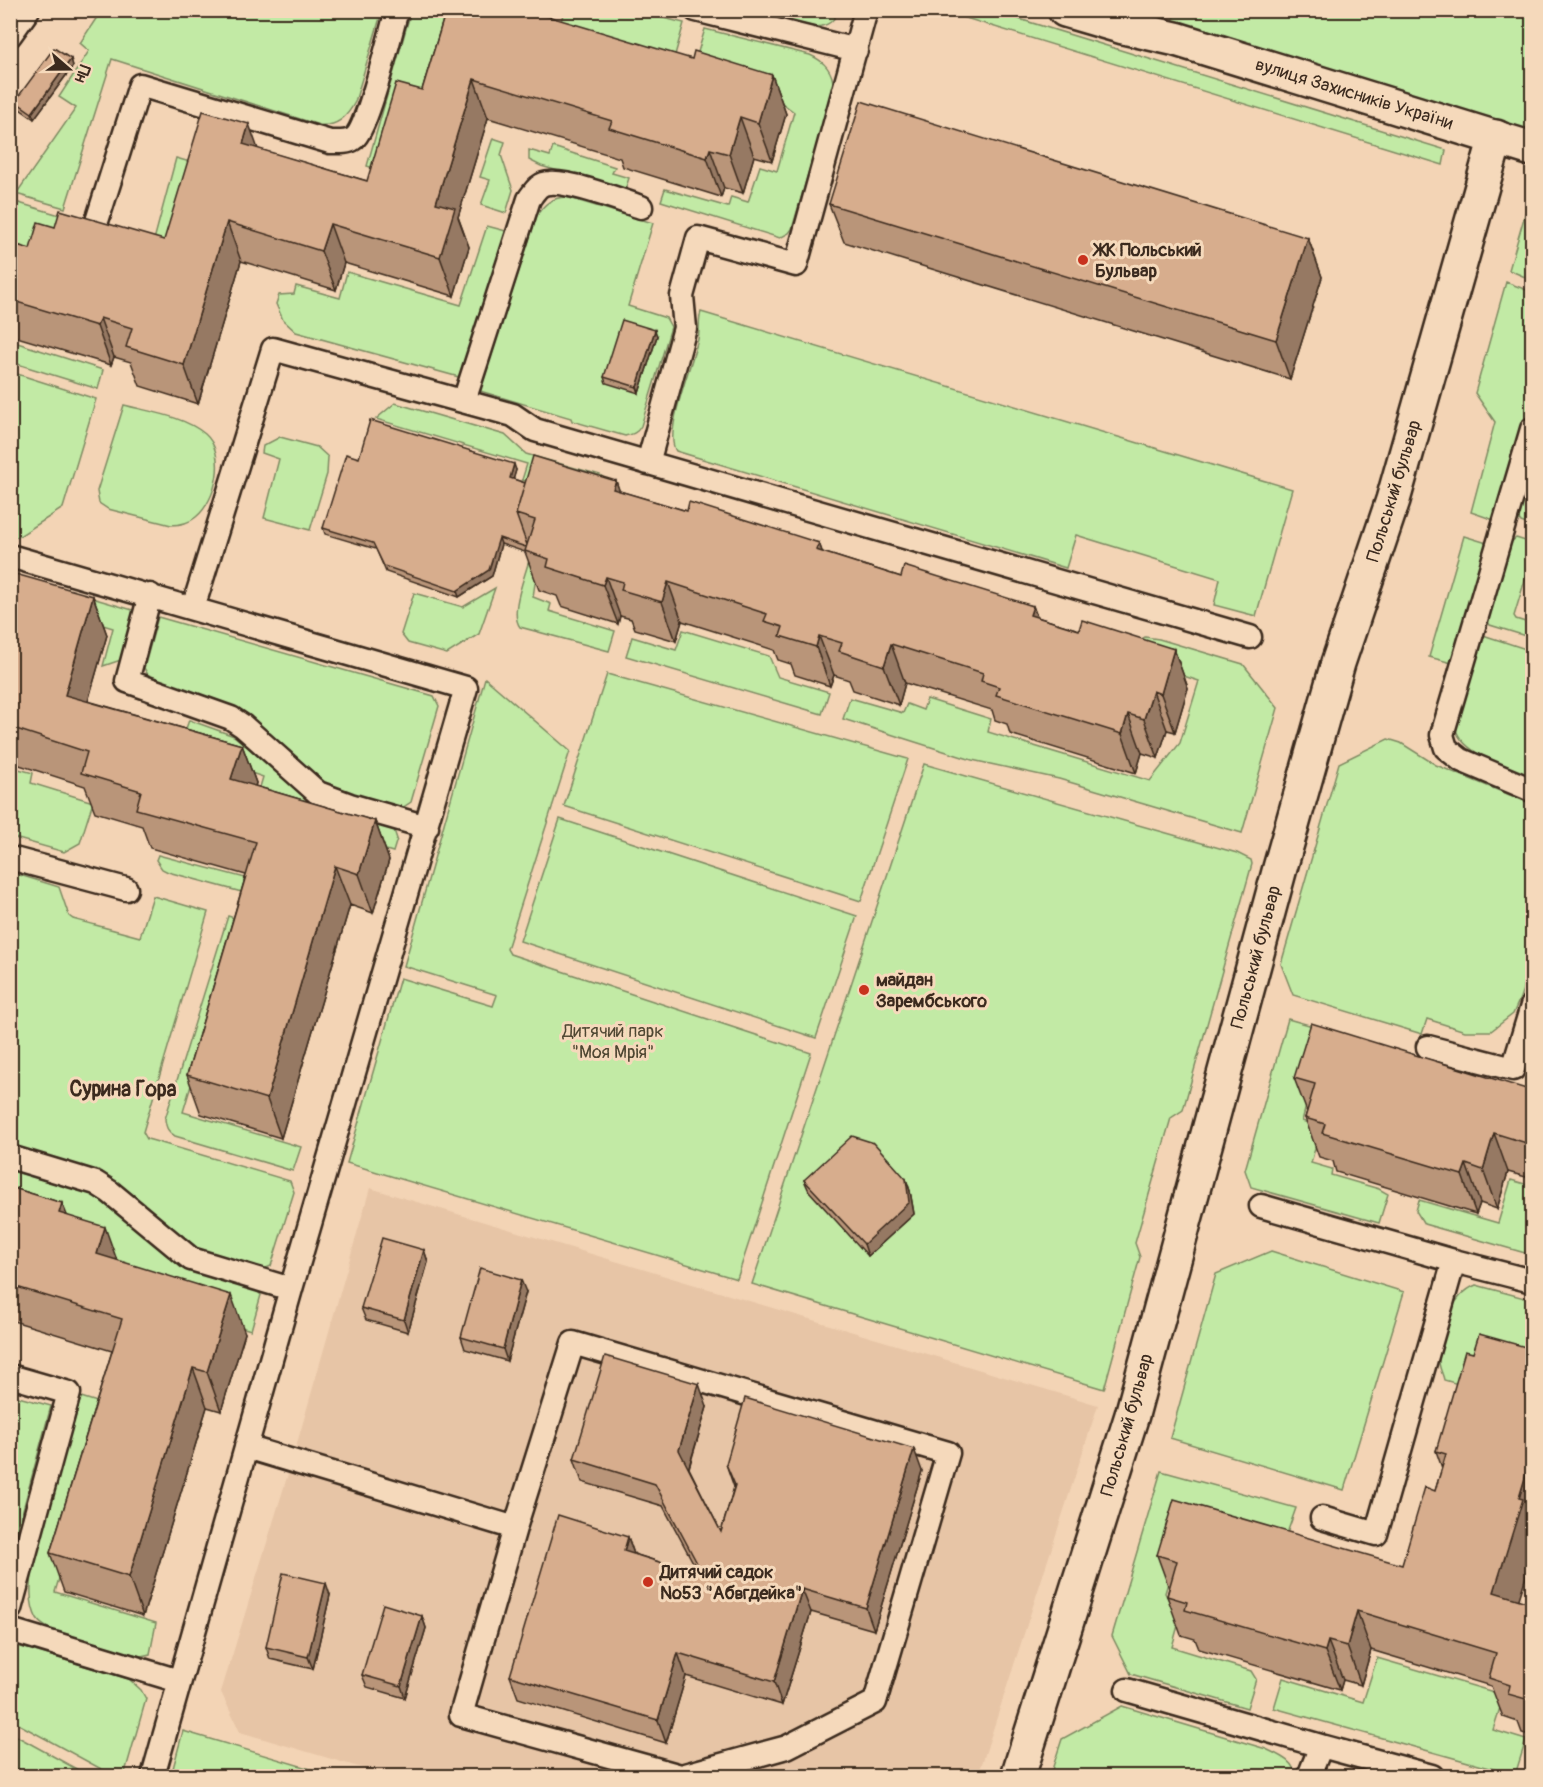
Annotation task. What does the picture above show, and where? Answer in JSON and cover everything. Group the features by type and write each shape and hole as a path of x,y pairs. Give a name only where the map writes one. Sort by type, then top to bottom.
{"street":[{"name":"вулиця Захисників України","path":"1065,10 1176,39 1533,149"},
{"name":"вулиця Захисників України","path":"1128,10 1176,39"},
{"name":"Польський бульвар","path":"1018,1776 1132,1415 1338,663 1393,500 1496,137"}],"lane":[{"path":"10,35 28,10"},
{"path":"97,221 140,85 330,142 352,140 359,134 367,113 397,10"},
{"path":"696,10 856,50"},
{"path":"648,463 685,328 682,296 698,238 796,265 866,10"},
{"path":"464,401 529,199 537,187 550,183 569,185 641,207"},
{"path":"194,608 273,349 513,415 535,430 1250,637"},
{"path":"1533,429 1442,735 1446,748 1461,760 1533,790"},
{"path":"10,556 466,688 291,1289 153,1776"},
{"path":"150,595 127,681 231,718 318,793 350,805 427,827"},
{"path":"10,858 126,889"},
{"path":"1428,1047 1513,1070 1533,1006"},
{"path":"10,1157 96,1183 191,1259 291,1289"},
{"path":"1261,1206 1533,1281"},
{"path":"1322,1518 1376,1534 1454,1261"},
{"path":"573,1343 948,1453 875,1702 787,1747 681,1776 461,1714 515,1528 573,1343"},
{"path":"10,1376 69,1393 10,1610"},
{"path":"246,1447 515,1528"},
{"path":"10,1630 179,1681"},
{"path":"1127,1690 1432,1776"},
{"path":"1309,1776 1321,1746"}],"shaded area":[{"name":"Дитячий садок №53 \"Абвгдейка\"","path":"370,1188 1098,1405 978,1776 467,1776 454,1773 453,1776 389,1776 240,1732 221,1692 292,1461"}],"green space":[{"path":"839,10 830,23 815,27 748,11"},
{"path":"101,11 382,11 355,102 349,112 336,123 319,125 112,59 65,208 16,194 76,108 59,97 89,51 80,43"},
{"path":"411,11 460,11 428,116 376,169 367,166"},
{"path":"564,11 635,11 684,23 671,69 555,42"},
{"path":"943,11 993,11 1446,150 1443,165"},
{"path":"1173,11 1532,11 1532,149 1176,39"},
{"path":"705,29 810,55 824,64 832,77 833,88 792,229 780,238 661,201 665,189 728,207 731,197 748,202 760,166 777,171 794,112 778,100 691,75"},
{"path":"493,138 505,142 501,155 513,190 506,213 481,205 490,180 480,177"},
{"path":"553,147 615,167 612,173 629,178 625,190 541,166 529,160 529,150 550,156"},
{"path":"176,158 204,166 174,271 154,240"},
{"path":"1532,190 1532,280 1509,270"},
{"path":"566,197 653,223 628,306 666,318 671,327 641,426 634,433 625,436 480,391 537,215 549,202"},
{"path":"12,201 63,216 11,311 10,204"},
{"path":"487,226 506,231 459,377 296,332 283,320 276,304 279,295 294,294 296,286 340,298 347,272 461,305"},
{"path":"1506,282 1532,292 1532,405 1520,433 1494,520 1471,512 1495,422 1475,393"},
{"path":"701,312 1292,489 1256,616 1214,605 1220,579 1076,535 1066,568 676,451 673,429 680,397 698,339"},
{"path":"11,341 103,370 98,389 11,362"},
{"path":"11,372 96,399 63,508 18,537 11,537"},
{"path":"395,403 505,435 526,454 600,475 607,480 623,512 522,480 527,464 376,419"},
{"path":"124,405 166,415 187,423 205,434 212,442 217,464 214,488 203,509 190,521 171,525 108,509 99,503 97,491"},
{"path":"280,437 317,447 328,457 327,474 310,530 264,518 279,459 262,453 263,446"},
{"path":"1532,469 1532,526 1521,522 1518,518"},
{"path":"1464,536 1487,543 1452,663 1429,657"},
{"path":"1516,538 1532,543 1532,557 1514,616 1516,619 1532,624 1532,638 1490,625 1486,618 1510,543"},
{"path":"529,560 538,563 533,597 551,604 549,611 615,631 609,651 520,627 517,621 517,604"},
{"path":"11,574 136,611 121,660 103,666 113,628 23,601 11,643"},
{"path":"495,588 479,634 447,654 408,643 401,634 414,593 463,607"},
{"path":"158,617 434,696 439,706 411,802 399,810 324,784 243,712 232,706 151,680 144,668"},
{"path":"683,630 769,656 778,677 829,692 822,714 626,656 632,637 676,650"},
{"path":"1483,635 1532,651 1532,778 1485,758 1464,743 1457,733 1455,723"},
{"path":"1145,637 1243,664 1278,708 1242,833 1059,779 972,760 843,719 850,698 903,713 907,704 923,710 927,699 991,719 988,732 1150,781 1180,743 1199,681 1128,658 1136,642"},
{"path":"607,674 908,759 861,901 564,806"},
{"name":"Дитячий парк \"Моя Мрія\"","path":"485,678 570,751 507,949 510,954 811,1053 737,1279 347,1163 400,978 493,1006 497,995 404,966"},
{"path":"189,720 234,736 317,804 393,827 397,839 393,852 253,811 263,777 225,764 181,743"},
{"path":"1388,739 1401,743 1436,765 1532,804 1532,959 1513,1014 1491,1031 1465,1031 1427,1019 1422,1034 1293,995 1281,964 1339,763"},
{"path":"924,764 1237,853 1251,860 1252,864 1183,1110 1171,1118 1135,1243 1140,1257 1104,1389 752,1284"},
{"path":"15,768 33,773 31,783 93,802 80,843 64,852 11,837 10,778"},
{"path":"560,819 857,916 816,1038 520,941"},
{"path":"158,855 253,880 249,894 168,872 162,869 156,860"},
{"path":"10,872 59,887 69,916 73,919 140,937 153,896 208,912 143,1132 147,1139 290,1181 294,1192 271,1266 262,1270 201,1252 102,1172 11,1146"},
{"path":"228,916 241,920 183,1112 301,1147 293,1171 175,1136 166,1125 165,1119"},
{"path":"1288,1019 1415,1055 1320,1054 1302,1121 1321,1127 1311,1163 1332,1169 1331,1175 1379,1189 1388,1194 1379,1223 1251,1187 1245,1170"},
{"path":"10,1170 91,1194 183,1267 255,1289 261,1295 251,1330 115,1290 80,1249 11,1215"},
{"path":"1511,1180 1532,1186 1532,1255 1424,1224 1416,1211 1419,1200 1498,1223"},
{"path":"1271,1251 1404,1292 1344,1490 1170,1438 1216,1274"},
{"path":"1476,1285 1532,1300 1532,1379 1472,1388 1444,1380 1439,1364 1443,1329 1459,1298"},
{"path":"10,1395 51,1406 11,1554"},
{"path":"81,1397 110,1406 55,1592 156,1623 150,1654 141,1656 55,1632 37,1619 32,1606 33,1564"},
{"path":"1161,1471 1296,1508 1280,1553 1183,1533 1165,1593 1168,1599 1184,1604 1172,1647 1251,1671 1256,1679 1247,1708 1131,1674 1112,1636"},
{"path":"11,1644 129,1679 141,1690 146,1699 124,1776 114,1776 11,1720"},
{"path":"1377,1658 1504,1695 1493,1730 1526,1740 1515,1775 1274,1708 1283,1678 1363,1702"},
{"path":"1122,1706 1266,1749 1289,1762 1295,1776 1050,1776 1062,1739"},
{"path":"183,1731 334,1776 171,1776"},
{"path":"11,1733 89,1776 11,1776"}],"building":[{"path":"446,10 527,10 692,59 694,51 772,75 758,123 740,117 729,154 710,149 707,158 609,128 612,121 474,79 436,203 455,208 440,257 330,224 321,251 227,222 184,365 126,347 132,328 100,318 97,326 10,300 10,243 30,249 38,222 55,227 60,210 164,240 203,111 249,124 243,144 367,181 396,83 422,90"},
{"path":"54,48 71,59 32,113 15,101"},
{"name":"ЖК Польський Бульвар","path":"861,101 1308,238 1276,340 829,204"},
{"path":"622,320 655,330 637,387 604,377"},
{"path":"370,420 514,464 510,478 525,483 516,514 526,547 499,538 489,570 457,591 384,566 373,543 323,528 346,454 359,458"},
{"path":"533,456 616,481 613,489 687,511 689,502 819,543 816,550 901,577 904,566 1033,606 1030,615 1079,630 1082,620 1174,649 1161,694 1153,691 1144,719 1128,714 1122,734 996,695 999,687 981,681 983,673 891,644 884,666 839,651 842,643 819,636 816,647 780,636 783,627 764,621 767,614 668,582 662,602 621,590 623,582 606,577 603,585 547,567 549,559 525,551 535,520 516,514"},
{"path":"1533,544 1533,558 1528,557"},
{"path":"12,573 93,596 65,695 242,745 231,779 375,821 359,874 335,866 267,1099 187,1075 256,842 136,809 141,791 81,773 87,752 10,727 10,579"},
{"path":"1311,1023 1533,1091 1533,1145 1494,1133 1483,1170 1466,1164 1462,1175 1322,1133 1325,1124 1305,1118 1315,1084 1294,1078"},
{"path":"852,1136 874,1143 906,1179 909,1202 864,1244 804,1180"},
{"path":"10,1187 62,1203 59,1213 105,1227 97,1254 231,1295 207,1372 193,1368 129,1577 50,1553 122,1319 10,1285"},
{"path":"382,1238 424,1250 404,1320 361,1308"},
{"path":"480,1268 521,1280 503,1349 461,1337"},
{"path":"1479,1334 1533,1349 1533,1451 1519,1498 1523,1499 1494,1592 1533,1604 1533,1701 1508,1694 1510,1685 1489,1678 1496,1653 1357,1611 1347,1646 1328,1641 1325,1651 1185,1610 1187,1602 1167,1596 1177,1561 1157,1555 1174,1499 1402,1565 1425,1487 1435,1491 1446,1454 1436,1451 1465,1351 1473,1353"},
{"path":"605,1356 699,1384 679,1450 721,1532 735,1485 726,1464 745,1398 914,1449 866,1608 802,1589 774,1682 678,1653 658,1720 510,1676 558,1515 628,1537 624,1551 694,1573 697,1563 655,1484 574,1459"},
{"path":"283,1573 326,1583 308,1657 266,1647"},
{"path":"383,1604 422,1616 401,1686 362,1675"},
{"path":"10,1767 19,1770 17,1776 10,1776"}],"place":[{"name":"ЖК Польський Бульвар","path":"1083,260"},
{"name":"майдан Зарембського","path":"864,990"},
{"name":"Дитячий садок №53 \"Абвгдейка\"","path":"648,1582"}],"district":[{"name":"Сурина Гора","path":"123,1089"}]}
